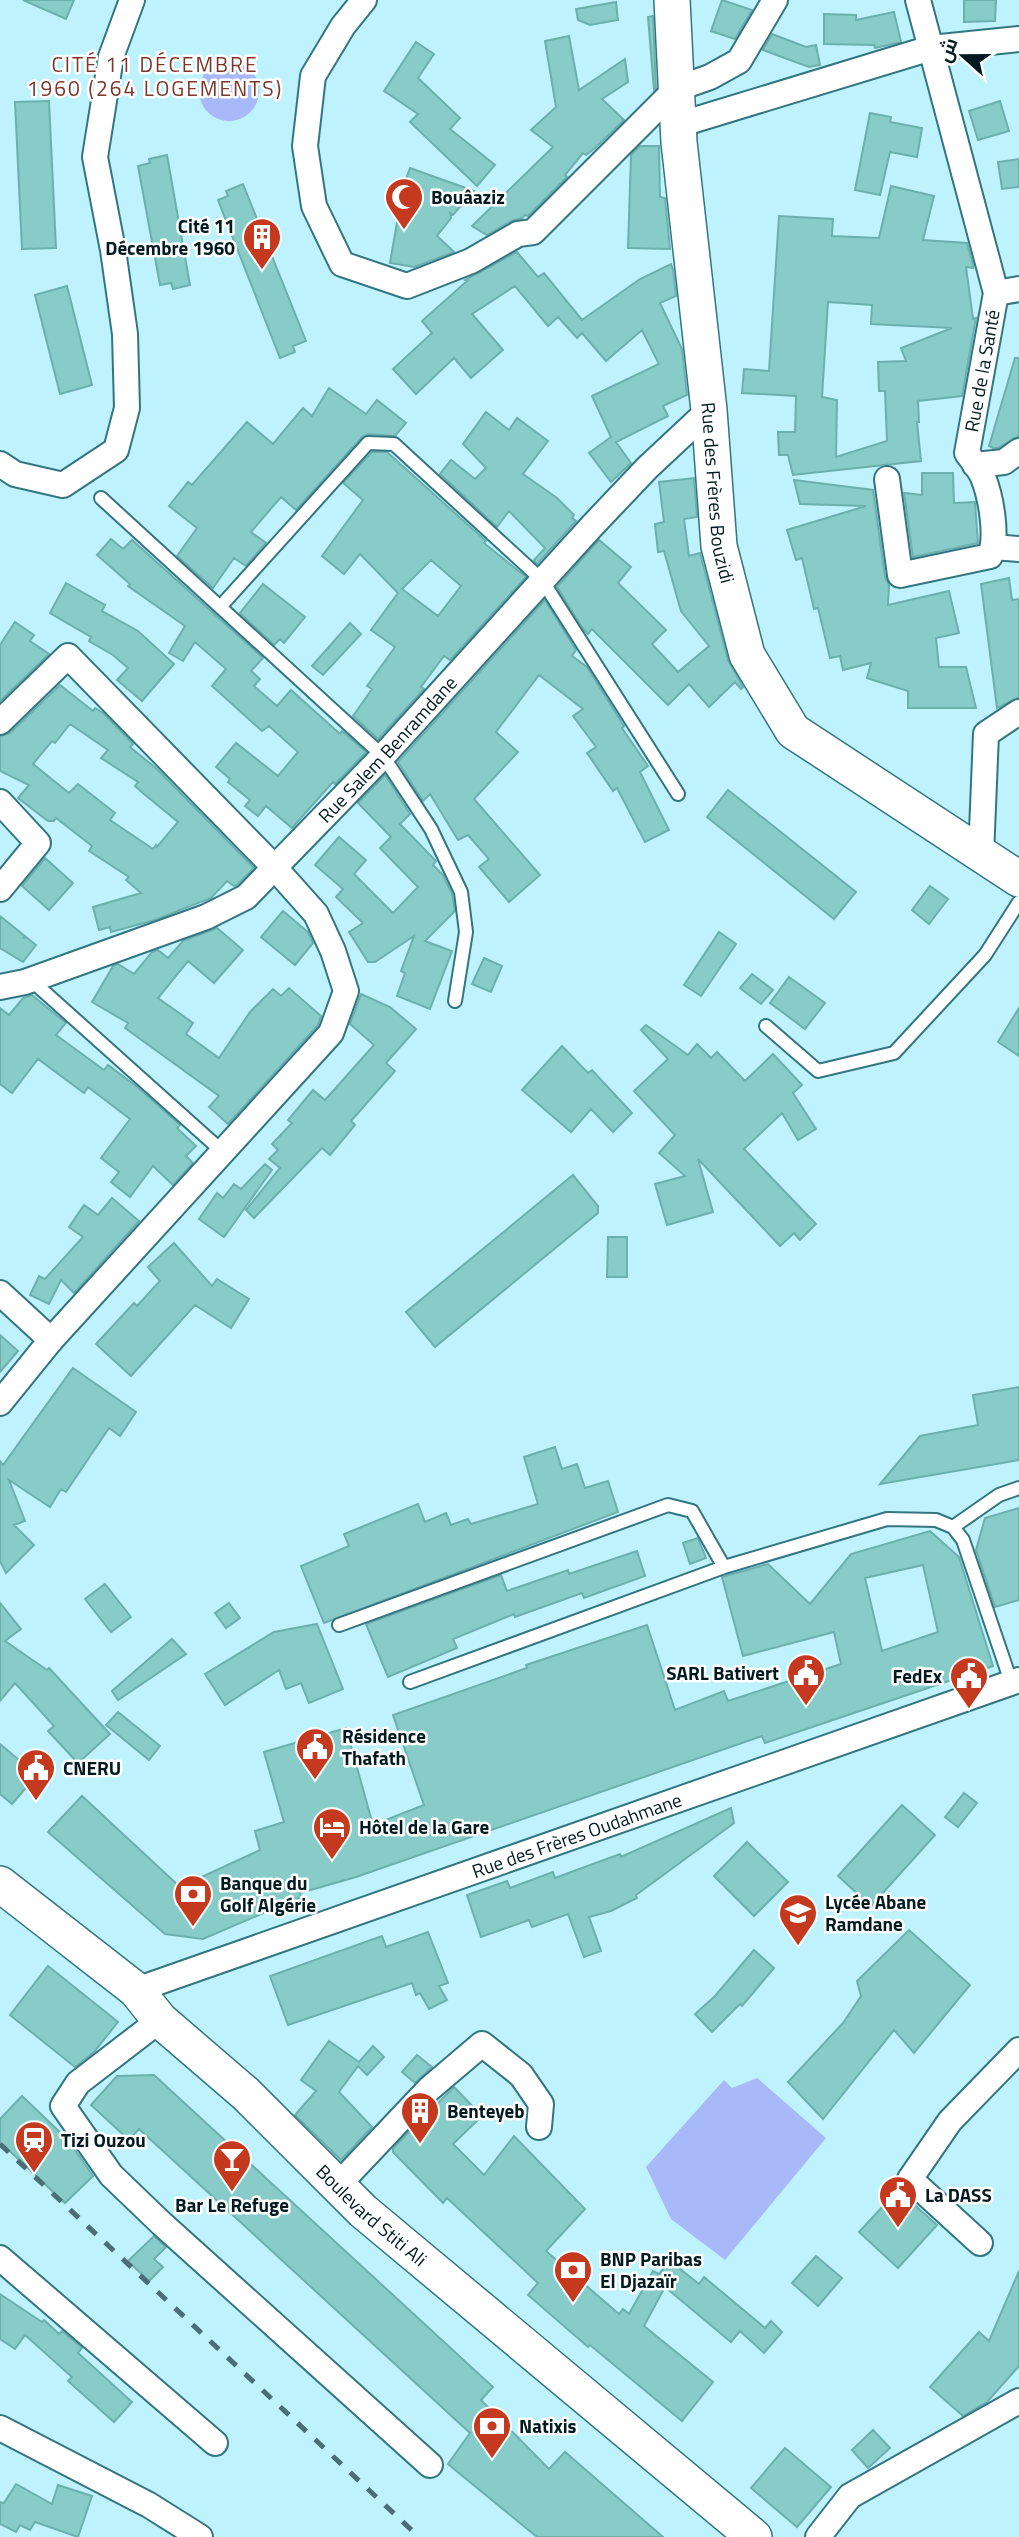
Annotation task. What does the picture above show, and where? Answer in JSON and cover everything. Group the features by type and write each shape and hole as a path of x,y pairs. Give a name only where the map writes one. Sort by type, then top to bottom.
{"main road":[{"name":"Rue des Frères Bouzidi","path":"672,0 678,125 709,410 719,546 747,655 793,732 998,865"},
{"name":"Boulevard Stiti Ali","path":"0,1884 136,1990 160,2020 246,2094 363,2211 754,2537"}],"street":[{"path":"0,464 15,474 63,485 116,450 127,408 125,334 113,250 95,157 110,57 132,0"},
{"path":"364,0 343,26 313,76 305,145 312,194 314,206 342,264 407,286 471,261 518,234 533,232 676,89 710,77 739,61 775,0"},
{"name":"Rue de la Santé","path":"918,0 1008,291 967,453 982,476 993,519 994,547"},
{"path":"678,125 931,48 1019,39"},
{"name":"Rue Salem Benramdane","path":"0,987 31,979 206,917 246,897 383,756 647,468 709,410"},
{"path":"975,465 1004,462 1019,451"},
{"path":"887,479 900,575 990,556 994,547 1019,549"},
{"path":"0,722 68,656 275,868 316,914 333,951 345,991 331,1033 51,1339 0,1403"},
{"path":"998,865 986,734 1019,712"},
{"path":"0,802 38,843 0,889"},
{"path":"0,1293 51,1339"},
{"name":"Rue des Frères Oudahmane","path":"136,1990 1015,1681"},
{"path":"160,2020 78,2083 63,2106 119,2183 430,2465"},
{"path":"338,2185 429,2089 482,2044 521,2075 541,2104 539,2127"},
{"path":"980,2243 910,2179 950,2122 1019,2050"},
{"path":"0,2259 215,2443"},
{"path":"818,2537 849,2496 1019,2400"},
{"path":"0,2428 149,2505 200,2537"}],"lane":[{"path":"220,607 368,443 394,444 542,580 678,793"},
{"path":"101,498 383,756 431,829 461,892 466,932 455,1001"},
{"path":"766,1026 818,1071 894,1054 985,955 1019,902"},
{"path":"31,979 223,1152"},
{"path":"953,1527 999,1495 1019,1488"},
{"path":"339,1625 668,1505 692,1511 724,1567"},
{"path":"410,1682 724,1567 887,1519 936,1520 953,1527 963,1540 1015,1681"}],"shaded area":[{"path":"229,61 250,70 259,91 250,112 229,121 208,112 199,91 208,70"},
{"path":"757,2078 826,2138 725,2260 671,2219 646,2167 724,2080 732,2088"}],"building":[{"path":"23,0 74,0 66,19"},
{"path":"722,0 752,10 735,39 711,31"},
{"path":"964,0 996,0 995,21 964,22"},
{"path":"616,2 618,20 590,25 578,20 576,9"},
{"path":"894,12 901,42 875,48 874,45 824,44 824,14 856,15 856,20"},
{"path":"653,16 656,88 654,90 648,17"},
{"path":"772,34 806,47 816,45 820,65 809,67 763,50"},
{"path":"569,36 579,90 625,59 628,82 602,99 624,120 595,148 586,155 583,153 565,175 567,177 528,216 511,221 487,235 472,226 553,147 531,130 556,107 545,41"},
{"path":"416,42 434,54 418,78 460,118 450,129 495,165 477,186 410,122 418,114 384,91"},
{"path":"49,101 56,248 22,249 15,102"},
{"path":"1000,101 1009,131 978,140 969,111"},
{"path":"870,113 891,117 890,122 922,128 917,157 890,152 880,195 855,190"},
{"path":"640,146 659,146 660,197 665,198 670,249 628,248 631,155"},
{"path":"167,155 190,285 173,289 171,283 160,285 138,166 150,163 149,159"},
{"path":"1019,159 1019,187 1002,189 998,162"},
{"path":"410,168 474,191 453,215 450,213 451,218 437,236 454,252 414,267 390,263 401,199 399,198"},
{"name":"Cité 11 Décembre 1960","path":"243,184 306,341 293,346 295,352 280,358 218,200 228,196 226,191"},
{"path":"891,186 934,196 923,240 967,243 973,268 966,267 973,319 976,318 962,396 918,401 921,461 793,475 788,455 779,455 778,432 795,432 796,396 742,393 744,369 769,371 779,216 833,219 832,236 879,238","holes":["828,302 872,305 871,324 952,328 901,348 906,361 878,362 879,391 885,391 887,441 836,457 837,400 822,397"]},
{"path":"517,252 538,277 544,273 582,320 640,279 671,264 676,296 660,303 682,349 687,395 663,406 668,416 616,442 631,463 611,482 589,453 611,437 592,396 659,364 642,330 606,361 582,333 577,338 558,317 548,326 515,286 472,314 503,350 471,378 454,358 416,394 393,369 432,333 422,321 467,281 465,280"},
{"path":"67,286 92,385 60,394 35,295"},
{"path":"1015,358 1019,358 1019,433 998,448 993,448 989,446"},
{"path":"329,388 366,414 377,400 406,423 395,436 368,434 362,437 296,510 281,497 251,532 266,543 246,566 234,558 213,588 177,556 197,528 169,506 188,482 192,485 247,422 273,444 303,408 312,416"},
{"path":"486,412 509,430 517,418 548,441 523,474 557,498 574,515 572,518 576,521 537,564 534,560 545,548 509,511 497,527 440,474 451,460 475,479 486,468 463,444"},
{"path":"372,452 387,452 486,541 484,543 526,577 450,660 444,656 421,687 424,689 378,739 353,716 372,689 367,686 395,647 371,630 398,593 360,554 344,574 322,556 363,500 343,483","holes":["431,560 461,586 438,616 402,589"]},
{"path":"922,473 953,473 954,503 975,502 978,543 913,557 904,493 922,495"},
{"path":"694,478 697,517 684,519 689,556 700,553 728,660 743,687 741,689 735,682 709,707 689,684 668,705 592,629 588,634 583,629 557,587 599,540 631,567 618,583 666,630 652,644 678,672 709,646 681,611 664,551 658,552 655,524 664,522 659,482"},
{"path":"794,480 873,490 885,577 889,585 888,605 949,591 959,633 936,638 939,667 966,667 976,708 908,708 908,691 867,678 871,663 843,670 840,656 830,658 818,608 814,609 802,558 796,560 787,530 866,506 800,504"},
{"path":"111,539 123,549 132,540 263,658 251,671 260,679 254,686 277,706 291,690 340,734 342,731 366,752 335,784 333,782 292,828 266,806 258,816 245,806 250,800 228,782 230,779 216,767 236,743 278,776 298,752 269,726 262,731 212,686 226,669 195,642 183,661 169,653 185,626 128,586 130,584 97,555"},
{"path":"1009,578 1012,600 1019,599 1019,697 997,708 981,584"},
{"path":"66,583 105,605 102,611 138,631 174,664 142,701 117,680 128,668 113,655 89,641 91,637 50,613"},
{"path":"263,584 305,617 284,643 280,639 274,645 240,613"},
{"path":"545,600 576,650 572,656 587,667 624,726 622,728 648,766 640,772 669,830 645,842 617,788 613,791 587,753 596,747 573,716 583,709 539,675 496,732 518,752 474,799 540,875 509,902 479,867 489,859 468,835 458,840 430,794 423,801 398,762"},
{"path":"15,622 34,635 30,641 49,654 0,701 0,645"},
{"path":"350,623 361,634 323,675 312,666"},
{"path":"60,685 93,711 95,708 103,713 133,744 130,747 157,769 254,868 237,885 227,881 211,898 155,920 111,932 110,927 99,930 93,907 141,893 126,880 129,877 89,851 92,846 56,818 54,821 48,821 18,798 29,785 0,771 0,736 10,733","holes":["70,724 108,750 101,758 138,782 135,786 178,822 153,849 110,820 115,813 78,784 69,793 33,764"]},
{"path":"385,775 410,814 400,824 436,861 433,865 443,875 452,894 455,911 425,941 452,951 430,1009 397,996 405,973 401,971 414,936 375,962 368,962 349,932 363,923 336,897 343,889 315,865 339,837 366,860 354,874 393,913 418,887 380,848 391,837 358,803"},
{"path":"728,790 856,892 834,919 707,817"},
{"path":"45,858 73,883 49,910 22,886"},
{"path":"930,886 948,899 929,924 912,910"},
{"path":"283,911 308,932 313,943 295,965 261,937"},
{"path":"0,916 25,936 23,938 26,937 36,945 23,962 0,948"},
{"path":"217,928 243,950 214,983 188,961 158,998 193,1023 186,1034 219,1058 250,1012 273,989 281,996 289,988 321,1016 318,1025 228,1124 209,1107 219,1096 125,1028 128,1023 92,1002 113,966 118,964 134,974 152,952 158,950 168,958 183,941"},
{"path":"719,932 736,944 701,996 684,985"},
{"path":"484,958 502,966 491,992 472,984"},
{"path":"752,974 773,990 761,1004 740,988"},
{"path":"789,977 825,1003 805,1029 770,1003"},
{"path":"361,994 390,1007 416,1029 386,1063 395,1071 351,1121 355,1125 330,1155 322,1148 254,1218 246,1210 280,1168 269,1159 278,1150 272,1144 292,1123 288,1120 313,1090 325,1100 374,1045 350,1024"},
{"path":"32,995 66,1023 56,1035 104,1070 108,1065 136,1086 180,1125 177,1128 196,1146 186,1156 193,1163 173,1185 153,1166 130,1197 111,1182 119,1172 101,1158 130,1119 88,1087 84,1093 38,1059 12,1093 0,1084 0,1008 9,1015 23,998"},
{"path":"1019,1008 1019,1056 998,1042"},
{"path":"646,1025 688,1055 697,1044 711,1058 717,1052 745,1081 773,1054 802,1085 793,1093 816,1129 798,1140 782,1113 744,1149 816,1224 800,1240 794,1233 780,1246 698,1159 713,1212 667,1225 655,1184 685,1176 659,1153 675,1135 634,1091 668,1059 641,1030"},
{"path":"562,1046 588,1073 592,1070 632,1113 613,1132 591,1109 571,1132 522,1090"},
{"path":"265,1164 272,1170 224,1237 199,1219 217,1193 223,1198 234,1184 241,1189"},
{"path":"573,1175 598,1206 598,1213 435,1347 406,1312"},
{"path":"112,1198 139,1221 74,1293 61,1280 49,1304 30,1295 39,1276 45,1279 83,1237 69,1227 84,1205 98,1215"},
{"path":"608,1237 627,1237 627,1277 607,1277"},
{"path":"174,1243 212,1286 217,1279 249,1299 231,1328 195,1305 131,1376 96,1344 134,1303 137,1306 160,1281 148,1267"},
{"path":"0,1335 18,1351 0,1372"},
{"path":"73,1368 136,1412 120,1436 109,1428 66,1492 61,1489 50,1507 9,1480 25,1521 14,1525 34,1545 6,1573 0,1561 0,1461 3,1465"},
{"path":"1019,1387 1019,1460 880,1484 920,1436 978,1425 973,1395"},
{"path":"555,1447 562,1469 577,1464 585,1488 608,1481 618,1512 324,1623 301,1566 349,1546 344,1534 418,1504 425,1522 446,1513 451,1525 468,1519 471,1524 538,1504 524,1457"},
{"path":"1019,1508 1019,1600 995,1607 976,1550 985,1518"},
{"path":"930,1531 959,1557 993,1666 765,1743 762,1736 356,1877 300,1893 301,1897 203,1939 165,1934 48,1832 82,1796 180,1887 260,1850 255,1831 284,1822 264,1752 346,1728 373,1825 424,1805 393,1715 527,1668 526,1665 647,1625 675,1710 724,1691 728,1701 841,1664 834,1632 743,1656 722,1577 768,1564 810,1604 851,1554","holes":["923,1565 938,1632 882,1651 865,1578"]},
{"path":"698,1538 706,1558 690,1564 683,1543"},
{"path":"637,1551 645,1576 584,1598 582,1593 515,1617 514,1614 453,1639 457,1648 388,1677 366,1624 501,1575 507,1591 568,1570 569,1574"},
{"path":"105,1584 131,1617 111,1632 85,1599"},
{"path":"0,1603 21,1629 5,1641 47,1670 49,1668 110,1734 78,1763 48,1731 54,1726 15,1683 0,1701"},
{"path":"229,1603 240,1618 226,1628 215,1613"},
{"path":"317,1624 343,1689 309,1703 301,1683 286,1689 279,1670 225,1705 205,1674 274,1632"},
{"path":"172,1639 186,1654 118,1700 112,1691"},
{"path":"118,1712 160,1746 149,1760 106,1725"},
{"path":"0,1744 37,1775 12,1804 0,1794"},
{"path":"964,1793 977,1803 958,1827 945,1817"},
{"path":"902,1805 935,1835 871,1906 838,1876"},
{"path":"731,1808 734,1823 636,1895 637,1898 611,1911 589,1917 601,1951 584,1957 568,1914 532,1927 529,1920 481,1937 467,1895 507,1881 510,1888 553,1872 555,1878 620,1854 621,1857"},
{"path":"747,1842 788,1882 754,1916 714,1876"},
{"path":"909,1930 970,1985 914,2053 894,2030 823,2119 788,2082 843,2023 861,1996 857,1981"},
{"path":"428,1932 448,1983 439,1986 447,2000 429,2009 420,1993 416,1995 412,1983 288,2025 270,1976 382,1936 386,1947"},
{"path":"754,1950 774,1968 742,2006 740,2004 712,2032 695,2014 715,1996"},
{"path":"48,1966 118,2022 94,2052 75,2067 10,2015"},
{"path":"329,2041 359,2062 373,2046 384,2057 367,2075 358,2066 339,2092 372,2127 341,2160 295,2115 316,2091 301,2080"},
{"path":"417,2055 432,2067 415,2083 402,2072"},
{"path":"154,2075 493,2387 481,2400 549,2469 565,2452 663,2537 537,2537 448,2464 470,2433 139,2129 129,2140 91,2105 117,2076"},
{"path":"454,2087 482,2116 453,2144 484,2175 514,2136 585,2209 546,2251 619,2314 623,2309 629,2314 653,2271 659,2274 670,2261 699,2284 704,2277 765,2328 771,2321 782,2332 764,2353 740,2331 731,2342 665,2287 644,2326 713,2382 682,2421 590,2345 588,2347 528,2295 538,2283 447,2198 443,2203 393,2152 393,2148"},
{"path":"22,2096 68,2140 93,2176 65,2203 0,2142 0,2119"},
{"name":"La DASS","path":"898,2190 937,2225 898,2268 859,2232"},
{"path":"154,2236 166,2247 154,2259 163,2267 149,2281 128,2261"},
{"path":"816,2256 842,2278 818,2306 792,2283"},
{"path":"1019,2271 1019,2366 987,2402 963,2416 930,2387 979,2332 989,2341"},
{"path":"0,2294 42,2322 44,2320 59,2334 62,2331 82,2348 78,2353 132,2402 114,2422 68,2381 72,2377 25,2335 15,2349 0,2339"},
{"path":"873,2430 890,2448 868,2468 852,2450"},
{"path":"785,2448 831,2487 797,2527 751,2488"},
{"path":"16,2484 52,2504 58,2485 92,2496 78,2537 35,2522 30,2530 20,2525 16,2532 0,2524 0,2502 4,2503"}],"railway":[{"path":"0,2144 419,2537"}],"place":[{"name":"Bouâaziz","path":"404,231"},
{"name":"Cité 11 Décembre 1960","path":"262,271"},
{"name":"SARL Bativert","path":"806,1707"},
{"name":"FedEx","path":"969,1710"},
{"name":"Résidence Thafath","path":"315,1781"},
{"name":"CNERU","path":"36,1802"},
{"name":"Hôtel de la Gare","path":"332,1861"},
{"name":"Banque du Golf Algérie","path":"193,1928"},
{"name":"Lycée Abane Ramdane","path":"798,1947"},
{"name":"Benteyeb","path":"420,2145"},
{"name":"Tizi Ouzou","path":"34,2174"},
{"name":"Bar Le Refuge","path":"232,2193"},
{"name":"La DASS","path":"898,2229"},
{"name":"BNP Paribas El Djazaïr","path":"573,2304"},
{"name":"Natixis","path":"492,2460"}],"district":[{"name":"CITÉ 11 DÉCEMBRE 1960 (264 LOGEMENTS)","path":"155,77"}]}
